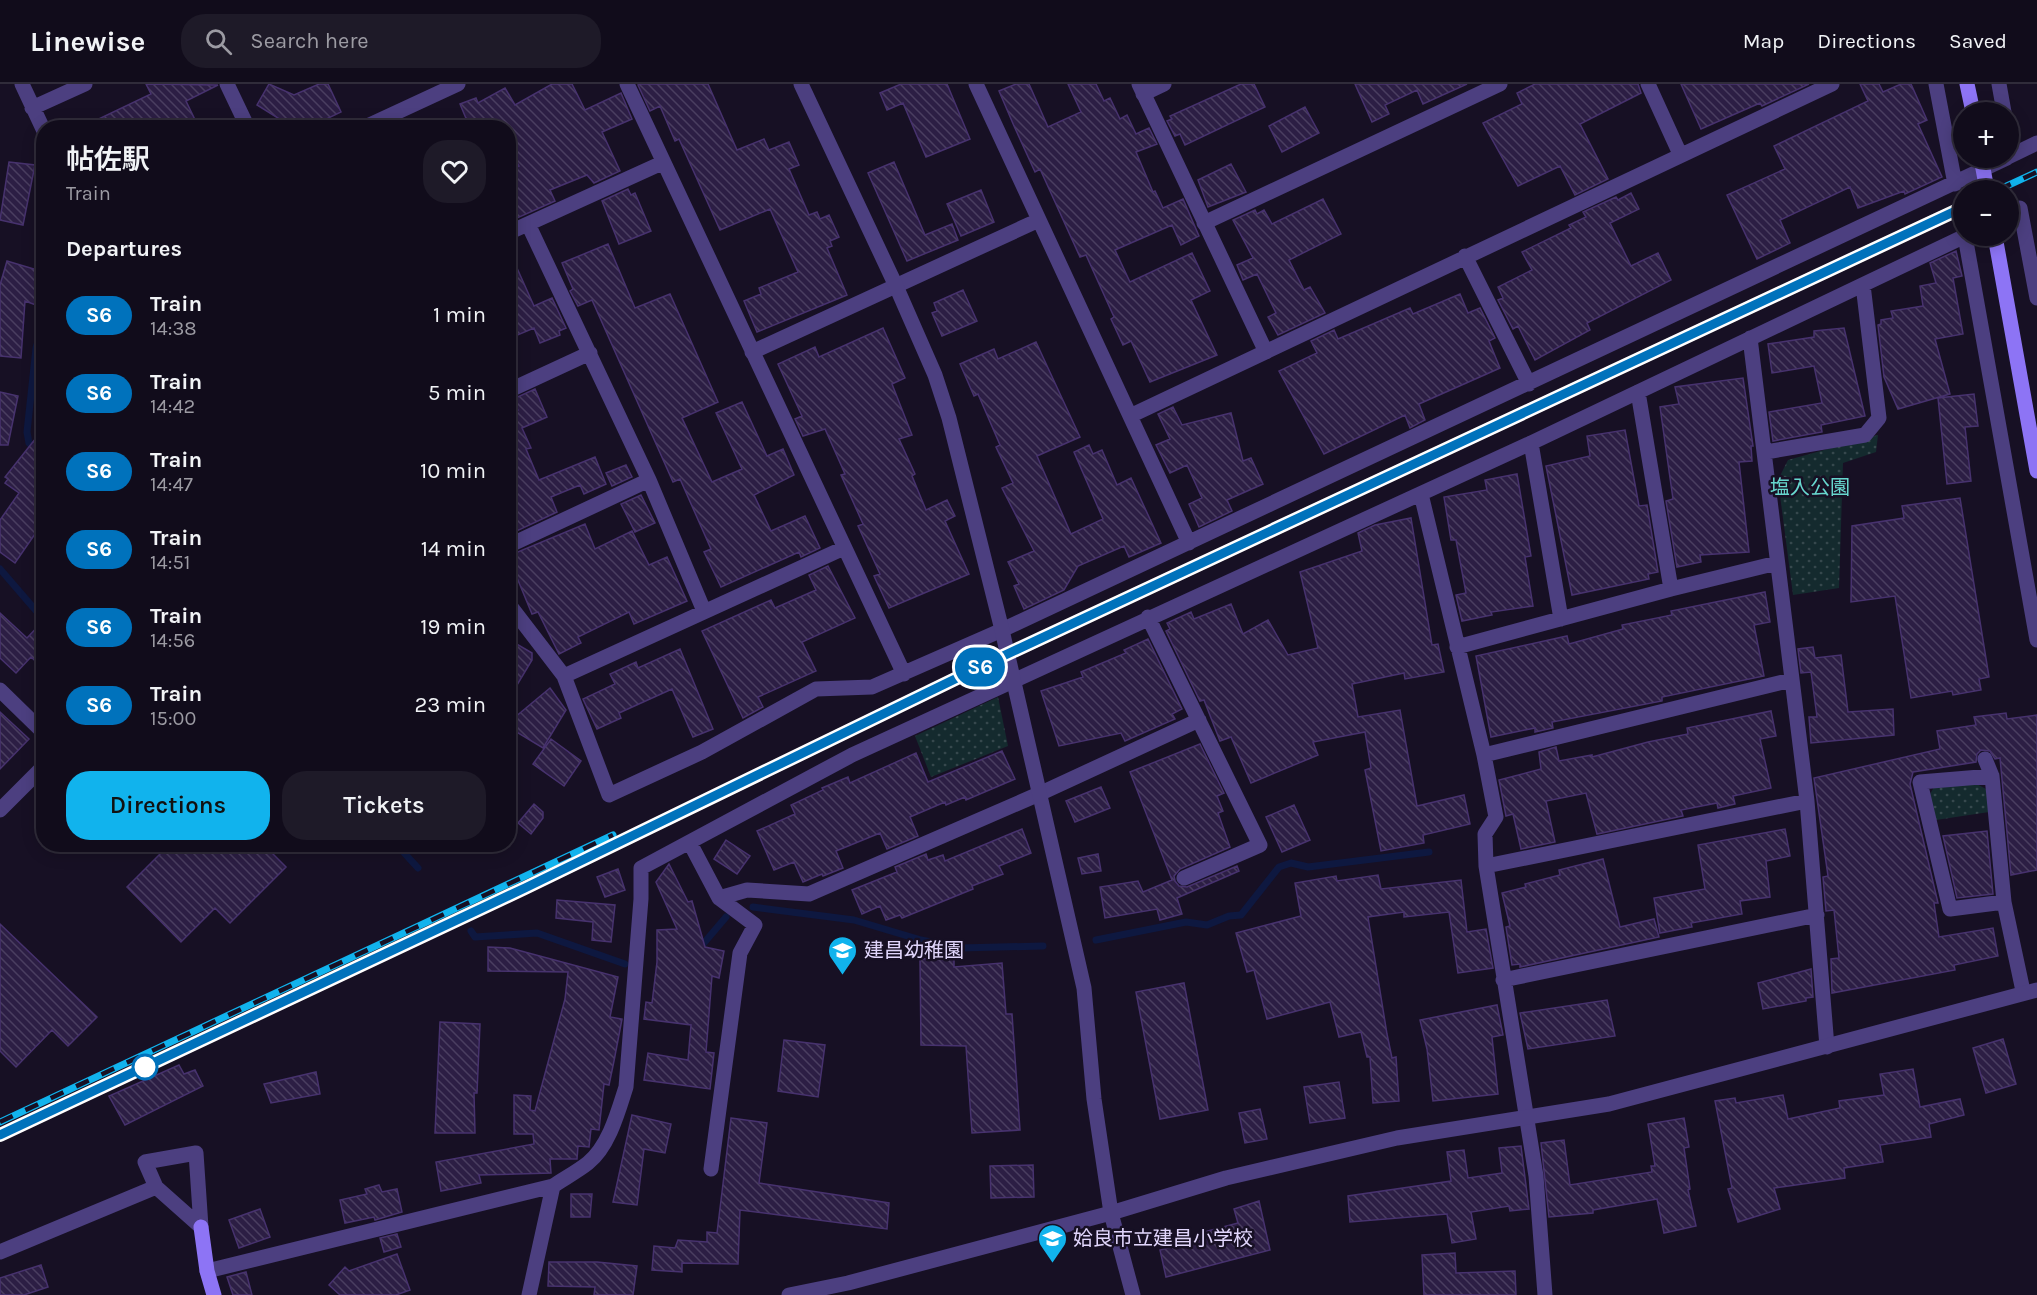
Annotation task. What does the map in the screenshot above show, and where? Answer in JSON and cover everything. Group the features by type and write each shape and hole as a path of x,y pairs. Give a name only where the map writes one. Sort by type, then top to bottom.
{"main road":[{"path":"1967,84 1971,102"},
{"path":"1997,246 2037,471"},
{"path":"201,1227 207,1271 214,1295"}],"street":[{"path":"22,84 38,120"},
{"path":"32,108 85,84"},
{"path":"227,84 244,120"},
{"path":"380,120 458,84"},
{"path":"627,84 662,163 904,674"},
{"path":"801,84 896,286 935,375 949,418 1002,630 1084,988 1094,1099 1111,1213 1133,1295"},
{"path":"976,84 1189,543"},
{"path":"1164,84 1141,89 1266,352"},
{"path":"1648,84 1680,154"},
{"path":"1130,416 1814,88 1832,84"},
{"path":"1936,84 1954,180"},
{"path":"2000,84 2003,102"},
{"path":"1204,223 1490,86"},
{"path":"2019,151 2037,143"},
{"path":"516,229 662,163"},
{"path":"1963,180 1986,168"},
{"path":"516,613 564,676 609,795 702,752 816,688 872,687 1002,630 1953,185"},
{"path":"2019,208 2037,298"},
{"path":"752,352 1039,220"},
{"path":"528,224 649,480 704,611"},
{"path":"207,1271 553,1186 590,1161 617,1115 626,1087 641,899 641,868 852,755 1148,617 1531,443 1953,242"},
{"path":"1967,246 2037,640"},
{"path":"1465,256 1529,384"},
{"path":"1766,452 1865,435 1879,418 1863,285"},
{"path":"1750,338 1766,452 1777,563 1807,801 1827,1047"},
{"path":"516,387 590,353"},
{"path":"1638,392 1671,589"},
{"path":"1531,443 1561,619"},
{"path":"516,542 649,480"},
{"path":"1421,494 1484,755 1496,817 1485,834 1486,866 1536,1176 1545,1295"},
{"path":"564,676 844,548"},
{"path":"1457,647 1777,563"},
{"path":"1148,617 1260,845 1184,878"},
{"path":"1484,755 1791,680"},
{"path":"0,690 36,725"},
{"path":"719,898 747,890 809,894 1039,794 1198,720"},
{"path":"789,1295 848,1283 1111,1213 1226,1178 1397,1138 1527,1119 1609,1104 2030,991 2004,902 1992,776 1984,759"},
{"path":"0,810 36,774"},
{"path":"1992,776 1920,782 1950,909 2004,902"},
{"path":"1486,866 1807,801"},
{"path":"690,843 719,898 754,925 740,953 711,1169"},
{"path":"1503,980 1817,915"},
{"path":"196,1153 201,1227 156,1187 146,1162 196,1153"},
{"path":"529,1295 553,1186"},
{"path":"0,1252 156,1187"}],"green space":[{"name":"塩入公園","path":"1878,435 1876,452 1843,463 1839,588 1793,595 1778,480 1788,460"},
{"path":"998,697 1008,746 931,777 915,736"},
{"path":"1973,782 1986,789 1989,812 1936,820 1929,796 1934,787"}],"building":[{"path":"146,84 218,85 186,101 195,120 97,120 151,94"},
{"path":"269,84 294,95 319,84 328,84 341,112 324,120 277,120 278,118 257,105"},
{"path":"552,84 572,84 585,110 621,93 632,119 602,132 620,171 594,183 587,175 550,190 555,201 516,218 516,167 519,166 516,161 516,120 467,120 460,104 476,98 478,103 505,88 515,105"},
{"path":"708,84 737,150 764,139 769,150 789,142 799,165 789,169 809,215 817,212 820,219 829,215 839,237 830,241 832,246 827,248 847,295 757,332 744,301 761,294 759,288 798,272 770,209 720,230 679,139 675,141 660,106 650,111 638,85"},
{"path":"901,84 947,84 970,139 926,157 903,103 887,110 880,93"},
{"path":"1016,84 1029,84 1048,127 1081,112 1068,84 1096,84 1104,101 1110,98 1120,119 1127,115 1136,134 1149,128 1157,144 1136,152 1153,192 1155,191 1163,208 1183,199 1199,236 1181,245 1172,225 1115,250 1130,282 1192,253 1210,291 1191,300 1217,355 1150,382 1131,341 1123,345 1111,319 1114,317 1086,255 1080,257 1040,169 1035,172 1014,126 999,91"},
{"path":"1241,84 1254,84 1265,107 1185,145 1180,134 1175,136 1167,121 1172,119 1170,116"},
{"path":"1355,84 1467,84 1423,104 1417,90 1385,105 1389,114 1372,122"},
{"path":"1535,84 1638,84 1641,93 1580,124 1608,179 1575,195 1560,166 1518,186 1483,123 1522,104 1517,93"},
{"path":"1681,84 1809,84 1762,106 1760,103 1701,129"},
{"path":"1860,84 1879,84 1883,92 1901,84 1911,84 1927,120 1918,124 1942,177 1905,194 1904,191 1858,208 1850,187 1780,220 1790,243 1757,259 1727,195 1785,169 1774,146 1868,101"},
{"path":"1305,107 1319,133 1282,152 1269,126"},
{"path":"9,162 35,165 23,225 0,220"},
{"path":"894,162 925,235 952,224 958,240 907,261 868,173"},
{"path":"1231,164 1246,192 1208,207 1198,180"},
{"path":"628,189 631,195 635,193 651,231 619,244 602,201"},
{"path":"981,190 994,222 961,236 947,204"},
{"path":"1631,193 1639,209 1610,223 1631,266 1658,253 1671,280 1587,323 1590,330 1535,360 1518,326 1513,329 1498,300 1503,298 1498,287 1532,270 1522,252 1571,228 1569,225 1586,217 1583,212 1616,197 1618,200"},
{"path":"1323,199 1341,234 1289,260 1304,290 1310,287 1325,313 1278,335 1268,317 1276,313 1257,274 1243,280 1237,265 1253,258 1233,220 1255,210 1257,214 1264,210 1272,224"},
{"path":"608,244 635,308 670,294 718,402 682,418 712,482 742,469 716,413 742,402 767,456 783,449 794,475 754,495 771,531 805,516 820,548 801,557 799,552 721,587 704,552 711,549 680,479 673,482 592,300 578,306 570,291 573,289 562,263"},
{"path":"1956,251 1962,276 1953,278 1963,334 1935,339 1950,394 1898,409 1884,377 1878,325 1881,324 1881,320 1893,318 1891,311 1923,306 1920,286 1936,283 1930,263"},
{"path":"7,261 36,270 36,305 25,301 21,358 0,356 0,285"},
{"path":"516,266 534,306 552,298 566,328 559,331 560,335 540,343 534,328 516,336"},
{"path":"963,290 977,321 942,336 932,313 937,311 934,303"},
{"path":"1460,294 1468,313 1480,308 1495,338 1489,341 1500,368 1419,404 1425,420 1410,428 1405,415 1324,454 1279,371 1317,353 1311,341 1334,330 1338,339 1410,308 1413,314"},
{"path":"883,328 905,378 892,384 912,435 899,439 915,474 912,476 926,510 947,500 955,516 945,521 969,574 889,608 874,576 880,574 858,526 863,524 841,475 845,474 825,429 803,436 795,419 802,416 778,364 815,347 819,357"},
{"path":"1844,328 1865,416 1821,425 1822,432 1773,441 1769,412 1822,403 1814,366 1772,373 1768,344 1814,337 1814,331"},
{"path":"1036,342 1080,437 1037,456 1071,534 1103,519 1074,452 1089,445 1093,454 1102,450 1117,485 1131,478 1161,543 1129,557 1124,546 1078,566 1064,590 1024,609 1014,586 1019,584 1008,562 1034,551 1002,488 1013,483 996,447 1000,445 978,394 974,396 960,364 994,349 998,359"},
{"path":"1743,378 1753,446 1751,446 1752,461 1739,462 1749,552 1700,555 1701,562 1677,567 1666,501 1673,499 1660,407 1679,404 1675,387"},
{"path":"535,389 547,417 522,428 531,448 526,449 539,480 595,457 606,484 584,494 580,485 551,497 557,512 516,531 516,411 518,410 516,398"},
{"path":"0,392 18,396 8,445 0,445"},
{"path":"1974,394 1978,426 1965,427 1971,481 1947,484 1938,398"},
{"path":"1173,407 1182,425 1231,413 1243,461 1251,458 1263,484 1227,500 1232,511 1199,527 1189,504 1202,498 1187,465 1170,473 1156,445 1170,439 1158,414"},
{"path":"1625,430 1639,506 1647,505 1658,572 1648,574 1649,579 1572,595 1546,466 1590,456 1587,436"},
{"path":"36,438 36,533 15,563 0,552 0,520 19,493 5,483 8,479 5,477"},
{"path":"626,465 632,477 612,486 606,473"},
{"path":"1517,474 1531,556 1525,557 1533,606 1491,612 1492,615 1462,621 1456,595 1466,593 1456,540 1451,540 1444,497 1487,490 1485,480"},
{"path":"641,495 655,523 635,532 621,504"},
{"path":"1960,498 1989,677 1979,679 1981,690 1953,695 1952,691 1911,698 1895,596 1851,602 1852,526 1904,518 1902,506"},
{"path":"1411,518 1432,645 1438,644 1444,672 1405,679 1404,673 1352,684 1358,717 1400,710 1417,806 1464,795 1470,824 1423,835 1424,843 1381,851 1365,770 1371,768 1365,732 1313,742 1318,755 1251,783 1231,737 1220,741 1204,700 1200,701 1166,631 1170,629 1167,623 1191,612 1194,619 1231,604 1243,634 1268,620 1288,655 1318,648 1300,572 1362,551 1358,533 1375,525"},
{"path":"585,524 595,549 632,531 649,565 667,557 687,601 634,624 629,612 578,637 581,643 559,654 538,612 532,614 516,575 516,553"},
{"path":"828,566 855,618 802,642 816,671 758,697 763,707 743,718 702,631 771,600 775,608 816,590 809,575"},
{"path":"1765,592 1770,622 1754,625 1764,676 1662,697 1662,701 1552,722 1553,728 1535,732 1535,728 1491,737 1476,656 1567,636 1569,644 1623,629 1622,625 1672,615 1671,611"},
{"path":"0,613 27,638 36,628 36,662 31,657 16,673 0,658"},
{"path":"1148,639 1182,709 1172,714 1175,719 1125,741 1121,733 1059,746 1041,691 1083,677 1081,672 1126,653 1124,650"},
{"path":"516,644 532,653 532,660 516,687"},
{"path":"1813,647 1815,658 1841,655 1848,712 1893,709 1894,735 1811,743 1809,717 1817,717 1811,672 1801,673 1798,649"},
{"path":"680,649 713,729 693,737 672,689 619,713 621,718 597,729 583,699 615,684 610,674 636,662 638,668"},
{"path":"550,688 566,710 543,748 516,732 516,716"},
{"path":"1771,711 1776,736 1760,739 1771,788 1733,796 1735,804 1718,808 1717,803 1681,810 1683,816 1597,834 1586,793 1546,801 1555,842 1521,849 1513,814 1506,816 1499,780 1541,769 1539,752 1556,747 1559,761 1592,755 1592,757 1688,734 1687,728"},
{"path":"0,712 29,739 0,769"},
{"path":"2006,713 2007,719 2037,715 2037,870 2011,875 2000,758 1995,759 1990,751 1981,750 1977,754 1976,762 1913,772 1910,784 1938,903 1934,903 1939,937 1993,928 1998,956 1954,965 1955,970 1832,993 1831,959 1839,958 1834,910 1826,911 1823,877 1828,876 1814,778 1940,749 1937,731 1976,725 1974,717"},
{"path":"551,739 581,761 564,786 533,764"},
{"path":"1200,744 1224,793 1217,796 1223,811 1218,813 1230,847 1180,869 1174,876 1175,881 1179,886 1187,887 1237,866 1239,871 1177,898 1182,914 1160,920 1157,909 1105,918 1100,887 1138,881 1143,892 1172,880 1130,772"},
{"path":"1002,751 1015,779 966,800 965,797 946,805 945,802 910,817 918,836 887,849 880,833 836,851 843,868 823,876 822,874 803,882 794,862 774,870 757,831 795,814 791,805 823,790 822,788 848,777 850,783 916,753 928,782"},
{"path":"1101,787 1110,808 1075,822 1066,801"},
{"path":"534,804 543,812 543,818 531,834 518,823"},
{"path":"1294,805 1310,840 1282,852 1266,817"},
{"path":"1022,829 1031,853 999,866 1003,874 902,918 900,915 886,920 880,906 862,914 852,890 897,872 895,867 926,854 928,860 943,855 945,861"},
{"path":"1785,829 1790,856 1766,861 1770,897 1740,901 1742,914 1691,923 1692,927 1660,933 1654,898 1705,889 1698,845"},
{"path":"1987,831 1993,894 1957,898 1943,836"},
{"path":"726,840 750,856 737,874 714,859"},
{"path":"162,852 271,852 286,867 230,923 215,908 181,942 127,887"},
{"path":"1098,854 1101,871 1082,874 1078,858"},
{"path":"1603,859 1620,927 1654,919 1659,937 1520,967 1520,964 1512,965 1506,927 1510,926 1502,893 1560,875 1559,870"},
{"path":"669,864 688,902 692,901 705,947 724,951 719,978 712,976 706,1052 714,1053 710,1089 644,1080 648,1053 688,1060 691,1025 644,1019 646,1002 652,1003 657,962 657,930 677,929 656,882"},
{"path":"618,869 625,890 605,897 597,877"},
{"path":"1378,875 1381,889 1461,880 1467,932 1486,929 1493,968 1458,973 1449,912 1404,917 1404,912 1368,917 1387,1034 1392,1058 1396,1057 1399,1101 1373,1103 1370,1057 1367,1057 1361,1032 1339,1037 1330,1002 1267,1019 1254,970 1247,972 1236,933 1301,916 1295,883 1336,876 1337,881"},
{"path":"557,900 615,905 611,942 592,940 593,922 556,918"},
{"path":"0,924 97,1017 68,1046 52,1030 16,1067 0,1051"},
{"path":"488,947 510,948 618,977 610,1017 622,1019 614,1061 609,1085 604,1084 599,1130 591,1129 589,1147 578,1146 577,1159 550,1159 551,1173 479,1175 481,1183 441,1191 436,1162 534,1144 533,1134 514,1134 514,1095 531,1096 530,1110 535,1111 565,999 568,972 488,971"},
{"path":"954,958 954,967 1002,963 1006,1014 1012,1014 1020,1130 972,1133 966,1046 921,1045 920,959"},
{"path":"1811,969 1813,997 1806,998 1806,1001 1763,1009 1758,983"},
{"path":"1184,983 1208,1110 1160,1119 1136,992"},
{"path":"1607,1000 1615,1036 1528,1049 1520,1013"},
{"path":"1497,1005 1503,1035 1492,1037 1498,1094 1433,1101 1427,1049 1420,1020"},
{"path":"440,1022 480,1024 477,1093 474,1093 475,1133 435,1133"},
{"path":"2003,1039 2016,1084 1986,1093 1973,1048"},
{"path":"784,1040 825,1045 818,1097 778,1091"},
{"path":"179,1065 184,1074 195,1070 203,1086 125,1125 109,1096"},
{"path":"1913,1069 1920,1107 1960,1099 1964,1115 1929,1124 1931,1137 1880,1145 1883,1162 1844,1168 1845,1178 1774,1188 1780,1209 1738,1222 1728,1189 1732,1188 1715,1101 1735,1098 1736,1103 1783,1095 1788,1119 1840,1108 1839,1101 1884,1095 1880,1074"},
{"path":"316,1072 320,1094 271,1103 264,1084"},
{"path":"1339,1082 1345,1118 1310,1123 1304,1087"},
{"path":"1260,1109 1267,1139 1245,1143 1239,1113"},
{"path":"632,1115 671,1124 665,1153 644,1149 637,1205 613,1202"},
{"path":"731,1118 767,1123 759,1183 889,1203 887,1229 740,1210 738,1264 682,1263 682,1272 652,1270 654,1246 675,1248 678,1240 707,1242 707,1232 717,1233"},
{"path":"1684,1118 1689,1147 1684,1148 1690,1189 1688,1190 1696,1226 1664,1233 1657,1199 1593,1210 1593,1213 1549,1217 1541,1143 1564,1140 1570,1185 1652,1172 1651,1166 1655,1166 1648,1124"},
{"path":"1521,1146 1529,1209 1510,1211 1509,1206 1471,1212 1476,1239 1452,1243 1447,1214 1350,1222 1348,1196 1451,1181 1447,1152 1464,1150 1468,1178 1502,1173 1499,1148"},
{"path":"1033,1165 1034,1197 991,1198 990,1166"},
{"path":"379,1185 382,1192 397,1189 402,1212 375,1220 374,1217 345,1223 340,1200 367,1194 365,1189"},
{"path":"571,1194 592,1194 590,1217 571,1217"},
{"path":"1259,1201 1270,1250 1166,1277 1160,1250 1206,1239 1204,1232 1238,1223 1234,1209"},
{"path":"260,1209 270,1237 239,1248 229,1220"},
{"path":"397,1234 401,1247 384,1252 380,1238"},
{"path":"1455,1253 1456,1273 1515,1271 1516,1295 1424,1295 1422,1255"},
{"path":"397,1254 410,1290 396,1295 340,1295 329,1285 345,1267 349,1271"},
{"path":"549,1262 597,1262 637,1266 633,1295 594,1295 595,1287 548,1286"},
{"path":"41,1265 48,1287 24,1295 0,1295 0,1278"},
{"path":"246,1272 252,1295 233,1295 227,1277"}],"waterway":[{"path":"36,348 27,432 29,443 36,451"},
{"path":"0,569 36,611"},
{"path":"403,852 418,868"},
{"path":"1096,940 1186,922 1207,925 1229,916 1241,915 1279,867 1291,863 1308,867 1429,852"},
{"path":"753,907 854,920 921,940 960,948 1043,946"},
{"path":"698,950 726,917"},
{"path":"471,931 475,937 537,933 625,964"}],"railway":[{"path":"2019,180 2037,172"},
{"path":"0,1135 525,888 1008,654 1953,212"},
{"path":"0,1122 613,835"}],"train":[{"name":"S6","path":"0,1135 525,888 792,756 986,664 1953,212"}],"place":[{"name":"建昌幼稚園","path":"843,976"},
{"name":"姶良市立建昌小学校","path":"1052,1264"}]}
